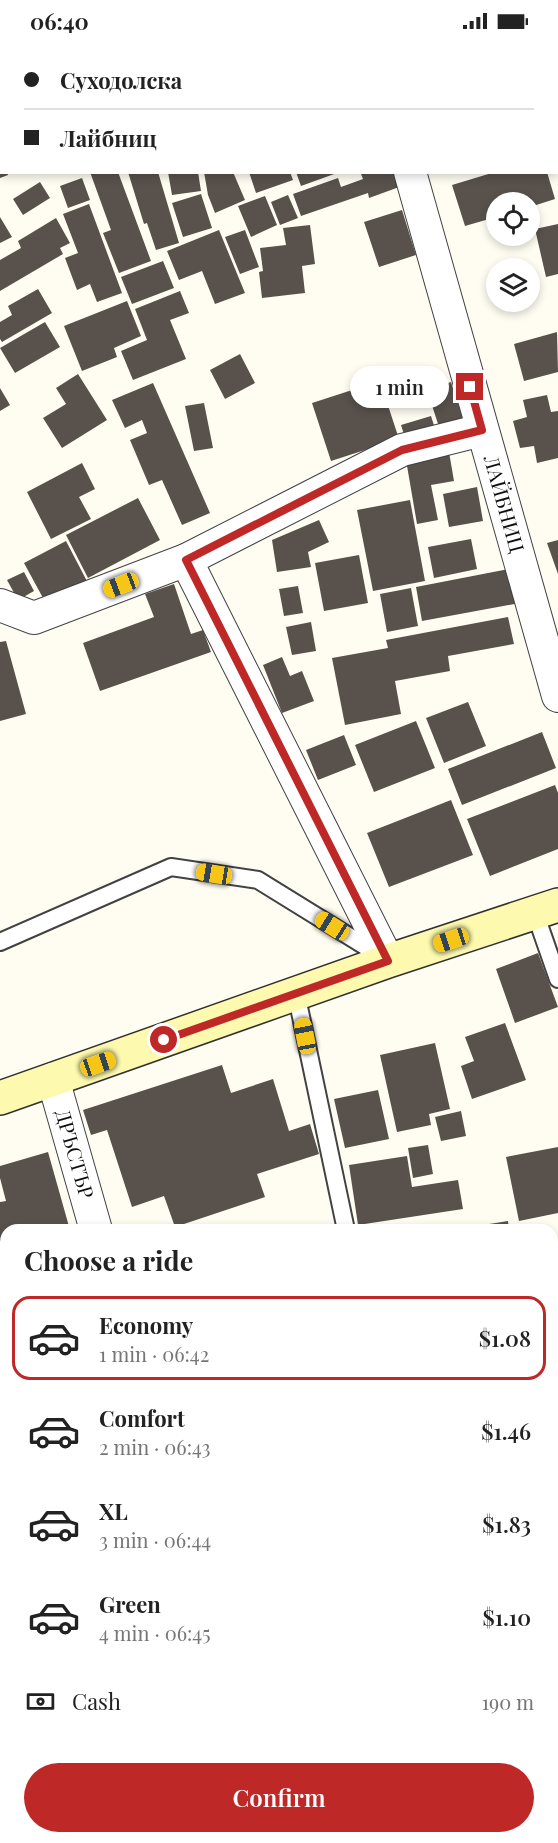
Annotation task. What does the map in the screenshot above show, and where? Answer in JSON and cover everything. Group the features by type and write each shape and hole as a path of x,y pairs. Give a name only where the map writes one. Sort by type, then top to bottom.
{"street":[{"name":"ЛАЙБНИЦ","path":"411,174 558,696"},
{"path":"0,605 34,618 186,560 402,450 482,430"},
{"path":"186,560 388,961"},
{"path":"0,1098 388,961 546,909"},
{"name":"ДРЪСТЪР","path":"53,1079 94,1224"}],"lane":[{"path":"0,942 171,867 258,880 388,961"},
{"path":"546,909 558,979"},
{"path":"296,993 345,1224"}],"building":[{"path":"91,174 119,174 151,261 119,273 103,233 111,230"},
{"path":"129,174 159,174 179,243 156,250 147,223 144,224"},
{"path":"168,174 198,174 201,191 172,195"},
{"path":"204,174 234,174 245,200 215,213 208,195"},
{"path":"250,174 291,174 293,180 256,193"},
{"path":"297,174 334,174 301,186"},
{"path":"361,174 399,174 402,186 369,198 368,193 301,216 293,194 338,178 341,187 363,179"},
{"path":"488,174 548,174 555,199 540,204 540,192 486,192 486,220 465,226 452,185"},
{"path":"82,178 90,200 68,208 60,186"},
{"path":"40,182 50,198 23,215 13,199"},
{"path":"201,194 212,228 183,237 172,203"},
{"path":"288,195 298,218 280,225 271,202"},
{"path":"265,196 277,225 251,237 238,206"},
{"path":"89,204 122,293 97,302 90,284 77,290 65,258 78,253 63,214"},
{"path":"402,210 416,255 379,267 364,222"},
{"path":"0,217 12,237 0,243"},
{"path":"56,218 70,243 60,248 63,254 0,291 0,260 21,248 18,241"},
{"path":"558,224 558,274 546,277 539,246 540,228"},
{"path":"310,225 315,264 302,266 305,293 262,298 259,272 263,271 260,248 286,245 283,228"},
{"path":"219,230 245,293 215,304 202,271 179,280 167,251"},
{"path":"245,230 259,267 240,274 225,237"},
{"path":"163,261 174,288 132,304 121,277"},
{"path":"38,289 52,313 2,342 0,322 12,315 8,306"},
{"path":"180,291 189,313 170,320 186,359 133,380 121,351 147,340 135,309"},
{"path":"127,301 141,336 114,348 117,357 82,371 64,326"},
{"path":"45,322 60,347 15,373 0,348"},
{"path":"557,332 558,372 524,381 514,344"},
{"path":"240,354 255,383 225,399 210,370"},
{"path":"78,374 107,420 62,448 43,418 66,404 56,388"},
{"path":"380,381 399,439 331,461 312,403"},
{"path":"451,382 463,419 439,427 427,390"},
{"path":"153,383 210,513 182,525 162,480 149,485 130,440 147,433 142,420 125,428 112,400"},
{"path":"0,388 10,405 0,411"},
{"path":"547,395 551,412 558,411 558,458 537,463 534,446 520,448 513,421 527,417 523,400"},
{"path":"204,403 213,448 194,451 185,406"},
{"path":"431,416 438,438 408,447 401,425"},
{"path":"449,452 454,481 431,485 438,520 417,524 406,460"},
{"path":"82,463 95,489 79,497 91,519 51,539 27,492"},
{"path":"477,487 483,521 449,527 443,494"},
{"path":"138,498 160,540 88,578 66,535"},
{"path":"410,500 425,581 373,591 357,510"},
{"path":"319,520 329,542 308,552 311,567 277,572 272,540"},
{"path":"471,539 477,569 434,578 428,547"},
{"path":"558,540 558,574 547,543"},
{"path":"66,541 90,587 49,609 24,563"},
{"path":"359,555 368,603 324,611 315,563"},
{"path":"519,567 525,602 422,621 416,587"},
{"path":"24,572 34,591 18,600 7,580"},
{"path":"174,584 191,634 203,630 211,652 100,691 83,643 154,617 145,594"},
{"path":"298,586 303,613 284,616 279,589"},
{"path":"411,588 418,626 387,632 380,594"},
{"path":"508,617 514,644 448,656 450,671 395,681 401,714 345,725 332,658 388,648 386,640"},
{"path":"311,622 316,651 292,655 286,627"},
{"path":"6,641 26,714 0,721 0,642"},
{"path":"282,657 290,676 302,671 314,701 282,713 263,665"},
{"path":"468,702 486,746 444,763 426,718"},
{"path":"416,721 435,768 374,792 355,745"},
{"path":"542,732 556,768 462,805 448,769"},
{"path":"344,735 356,765 318,780 306,750"},
{"path":"555,785 558,793 558,849 490,876 467,819"},
{"path":"451,800 473,855 389,887 367,833"},
{"path":"538,953 558,1007 515,1023 496,969"},
{"path":"505,1023 526,1080 472,1099 461,1066 474,1061 465,1037"},
{"path":"435,1043 450,1109 429,1114 431,1125 397,1132 380,1055"},
{"path":"222,1065 231,1093 273,1079 289,1131 310,1124 319,1154 257,1174 265,1197 184,1224 174,1224 164,1196 132,1207 107,1130 91,1135 83,1110"},
{"path":"378,1090 389,1139 345,1148 334,1099"},
{"path":"461,1111 466,1136 441,1141 435,1117"},
{"path":"428,1145 433,1174 413,1178 408,1148"},
{"path":"558,1147 558,1213 519,1221 506,1157"},
{"path":"48,1152 68,1224 0,1224 0,1202 6,1201 0,1178 0,1166"},
{"path":"407,1156 412,1187 458,1180 463,1209 358,1224 349,1165"},
{"path":"508,1221 508,1224 489,1224"}],"route":[{"path":"164,1040 388,961 186,560 402,450 482,430 470,387"}]}
